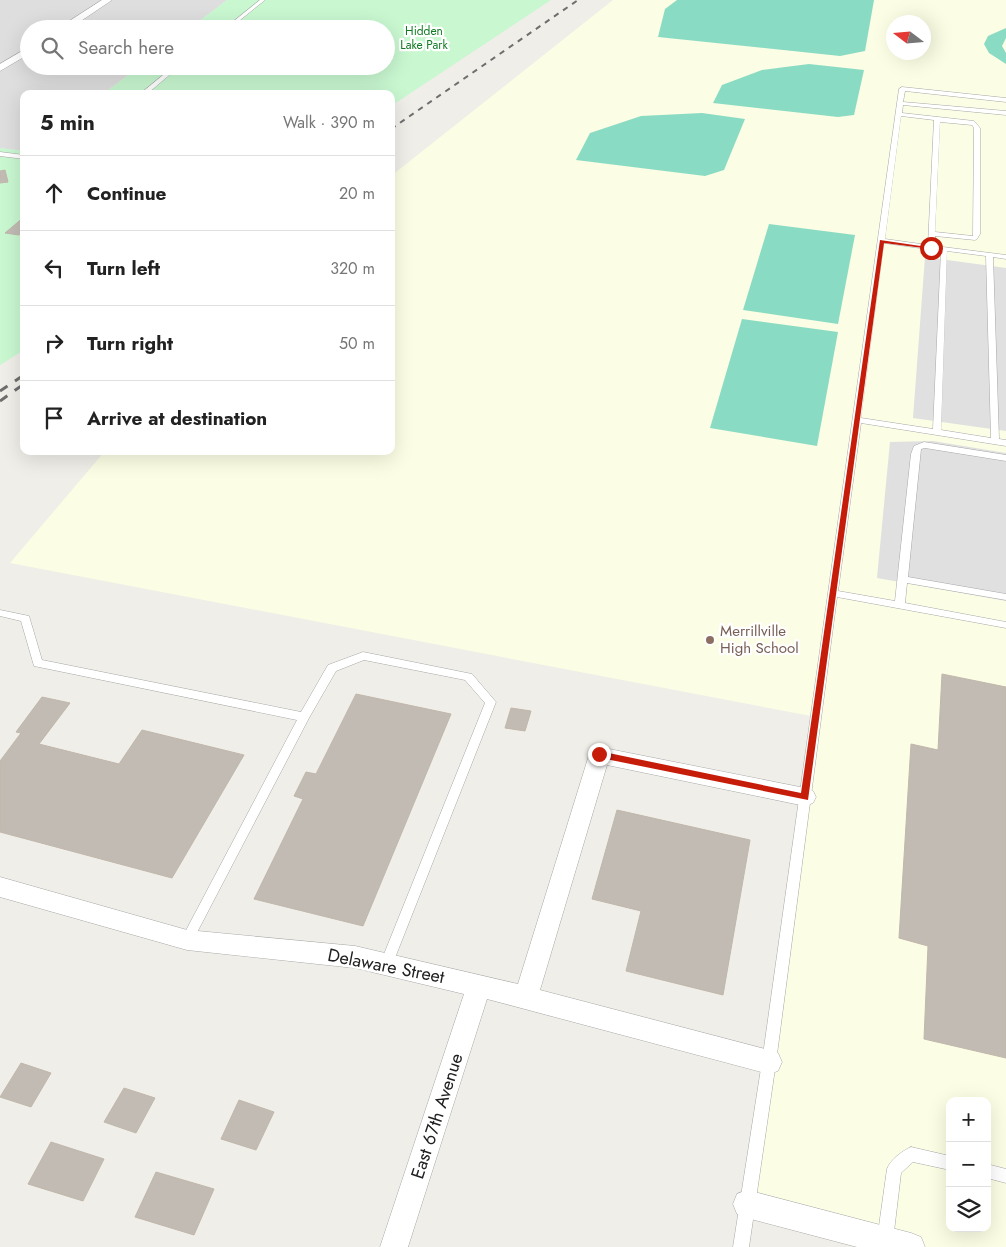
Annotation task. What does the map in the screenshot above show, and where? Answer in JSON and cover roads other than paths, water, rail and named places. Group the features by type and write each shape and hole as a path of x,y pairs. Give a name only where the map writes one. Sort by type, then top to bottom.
{"street":[{"path":"87,1 106,1"},
{"path":"76,20 106,1"},
{"path":"0,68 20,56"},
{"path":"526,997 599,754 805,797"},
{"name":"Delaware Street","path":"0,887 187,940 355,957 479,985 769,1062"},
{"name":"East 67th Avenue","path":"394,1247 479,985"},
{"path":"747,1204 911,1247"}],"lane":[{"path":"237,20 263,0"},
{"path":"147,90 166,75"},
{"path":"741,1247 769,1062 902,89 1006,100"},
{"path":"901,103 1006,113"},
{"path":"899,114 968,122 977,128 977,234 975,238 932,234"},
{"path":"931,248 937,120 942,119"},
{"path":"0,154 20,156"},
{"path":"882,242 1006,257"},
{"path":"937,432 944,249"},
{"path":"990,255 995,441"},
{"path":"857,420 1006,443"},
{"path":"900,605 917,448 917,429"},
{"path":"917,448 924,446 1006,458"},
{"path":"903,578 1006,597"},
{"path":"833,593 1006,625"},
{"path":"0,612 25,618 38,663 304,717"},
{"path":"187,940 304,717 332,668 363,656 468,677 491,702 386,964"},
{"path":"885,1240 894,1169 912,1154 946,1161"},
{"path":"991,1172 1006,1176"}],"railway":[{"path":"395,126 578,0"},
{"path":"0,391 20,378"},
{"path":"0,401 20,387"}],"place":[{"name":"Merrillville High School","path":"710,640"}],"park label":[{"name":"Hidden Lake Park","path":"424,38"}]}
